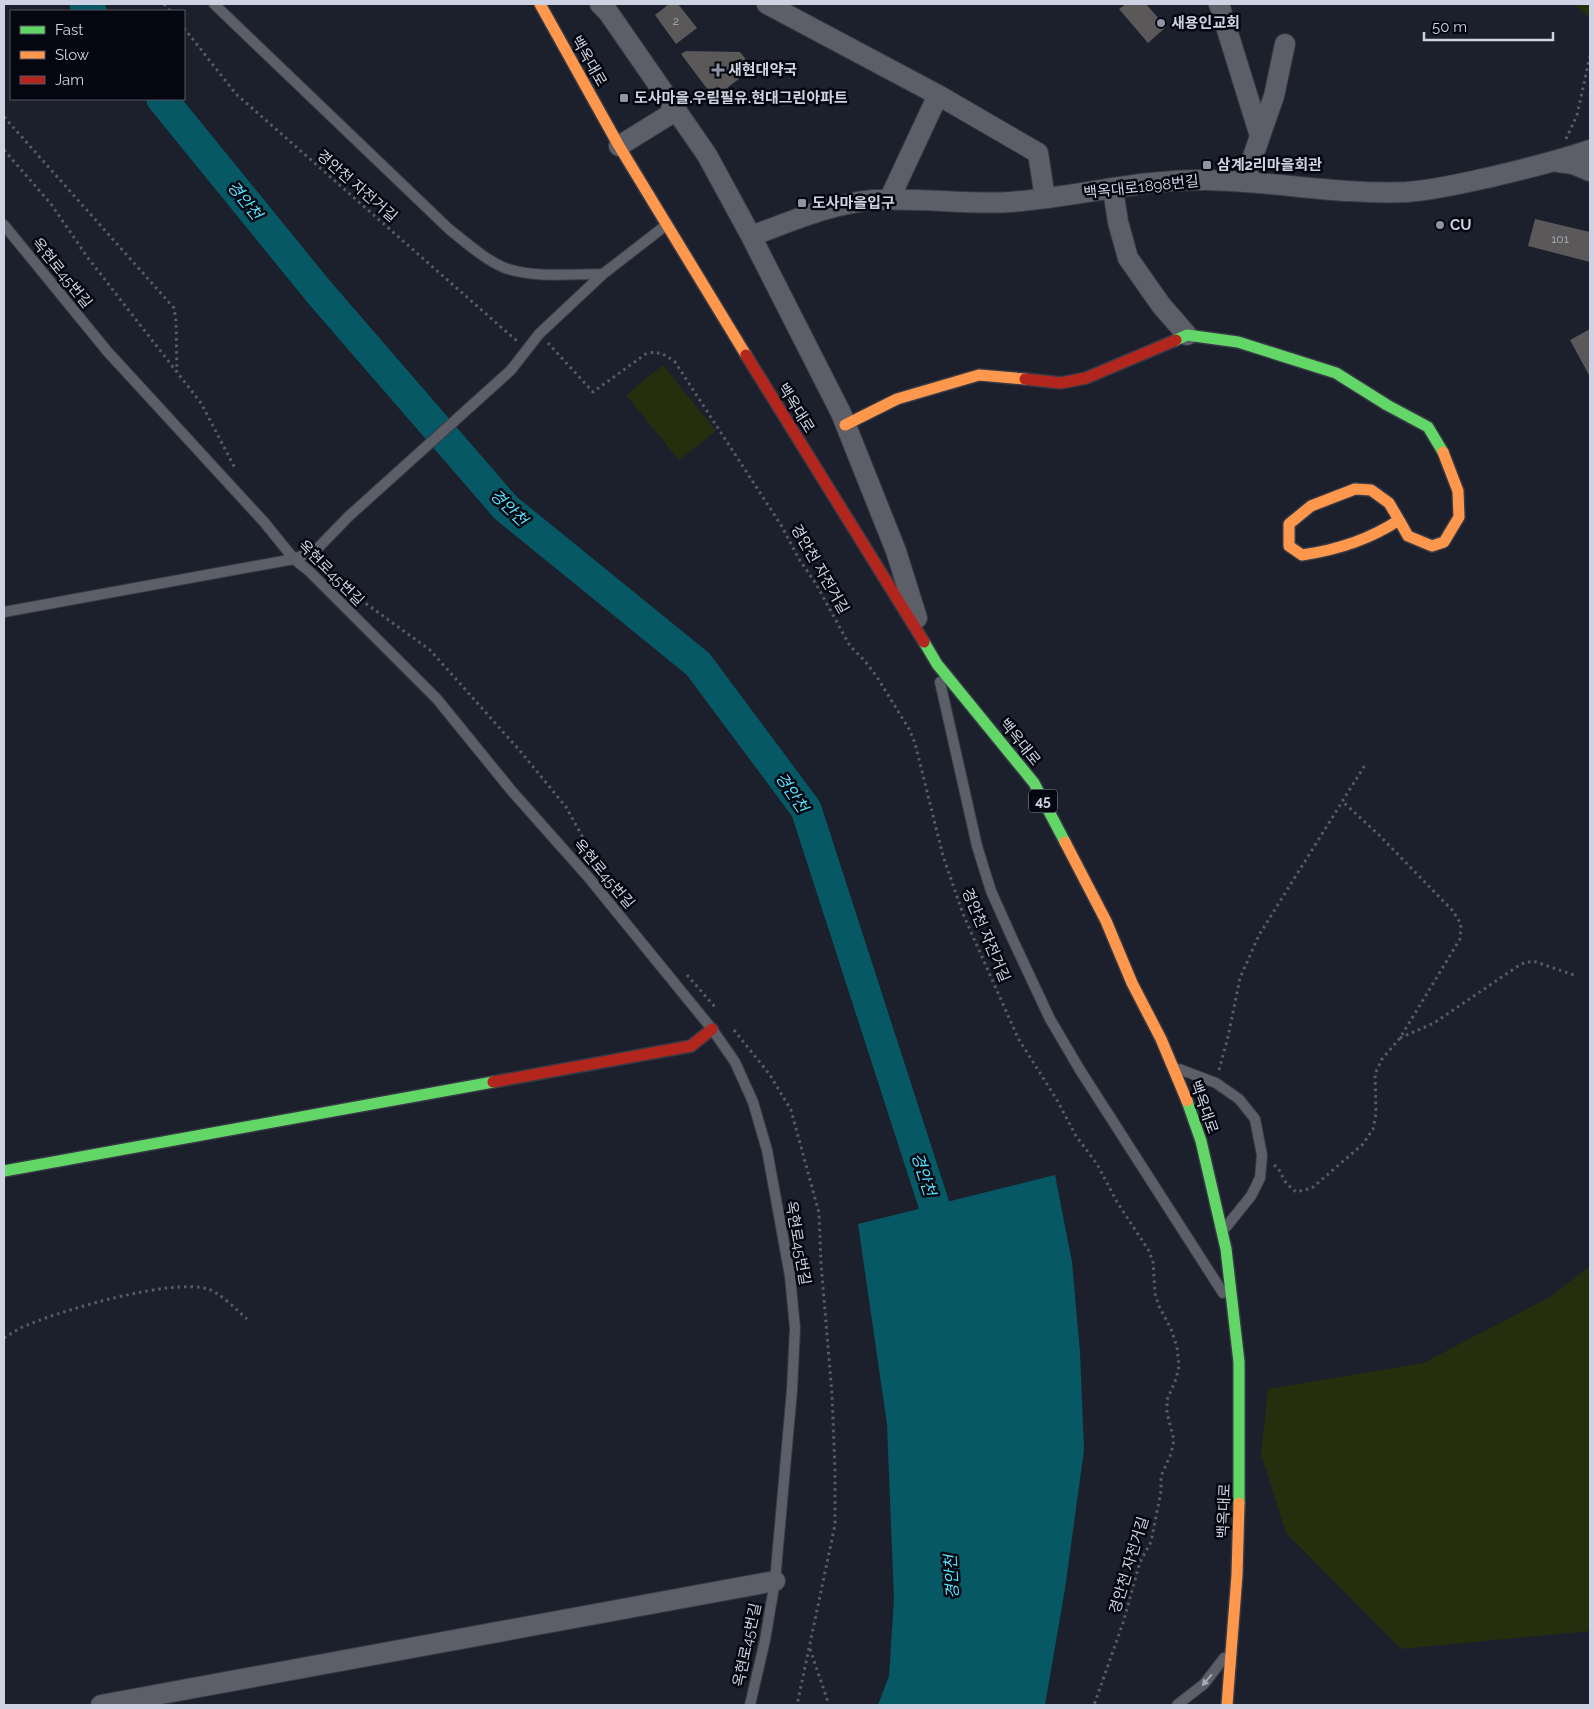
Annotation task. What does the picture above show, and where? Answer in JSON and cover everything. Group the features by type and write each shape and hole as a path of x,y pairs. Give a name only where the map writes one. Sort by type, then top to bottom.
{"main road":[{"name":"백옥대로","path":"540,4 619,146 666,225 924,644 937,664 1034,783 1106,921 1132,983 1173,1067 1201,1141 1222,1232 1239,1362 1240,1479 1237,1575 1227,1705"},
{"path":"846,425 896,399 979,375 1061,383 1086,378 1187,335 1238,342 1336,373 1387,405 1428,427 1442,449 1458,490 1459,518 1444,542 1432,546 1408,536 1399,520 1390,504 1371,490 1354,489 1311,506 1289,524 1289,546 1302,555 1321,553 1384,531 1399,520"},
{"path":"4,1171 691,1046 712,1030"}],"street":[{"path":"767,4 938,94 1038,153 1045,198"},
{"path":"1219,4 1260,136"},
{"path":"608,6 707,155 751,236 846,425 896,551 924,644"},
{"path":"1244,182 1274,96 1285,44"},
{"path":"889,200 938,94"},
{"path":"619,146 677,110"},
{"name":"백옥대로1898번길","path":"751,236 805,216 872,200 1010,202 1171,182 1205,180 1375,192 1407,192 1453,186 1556,162 1590,150"},
{"path":"1556,162 1573,164 1590,171"},
{"path":"1114,189 1118,222 1128,258 1161,305 1187,335"},
{"path":"101,1705 775,1581"}],"lane":[{"path":"214,4 450,230 483,255 506,268 542,275 603,274"},
{"name":"옥현로45번길","path":"4,225 107,351 264,522 294,560 309,572 437,700 511,790 589,878 712,1030 735,1062 753,1102 766,1150 790,1276 795,1328 792,1390 775,1581 765,1640 750,1705"},
{"path":"4,612 294,560 316,550 348,517 511,370 540,334 603,274 666,225"},
{"path":"937,664 976,846 991,891 1012,938 1050,1019 1080,1070 1233,1309"},
{"path":"1173,1067 1216,1083 1239,1099 1255,1119 1262,1155 1260,1178 1251,1196 1222,1232"},
{"path":"1177,1705 1204,1684 1231,1650"}],"path":[{"name":"경안천 자전거길","path":"185,29 236,94 527,350"},
{"path":"1577,115 1590,56"},
{"path":"4,116 174,308 177,373"},
{"path":"4,150 51,204 88,258 201,404 237,472"},
{"name":"경안천 자전거길","path":"540,334 593,392 647,353 656,351 666,354 675,362 781,526 798,559 816,584 850,646 865,661 909,729 915,743 943,856 957,896 1018,1038 1057,1100 1076,1136 1097,1164 1117,1202 1149,1251 1153,1262 1155,1294 1171,1328 1177,1347 1179,1366 1167,1400 1167,1413 1174,1440 1171,1454 1160,1476 1160,1498 1151,1542 1140,1562 1123,1623 1094,1705"},
{"path":"1216,1083 1240,978 1259,935 1364,765"},
{"path":"1262,1155 1278,1168 1286,1183 1296,1192 1312,1188 1363,1144 1373,1129 1376,1114 1376,1074 1382,1060 1400,1038 1460,939 1461,924 1453,911 1379,835 1342,801"},
{"path":"1400,1038 1434,1023 1521,964 1533,961 1547,964 1574,975"},
{"path":"4,1338 29,1324 66,1310 103,1300 181,1286 209,1289 231,1304 247,1319"},
{"path":"797,1705 809,1648 829,1705"}],"green space":[{"path":"1574,4 1590,4 1590,18"},
{"path":"663,365 716,431 679,460 626,395"},
{"path":"1590,1266 1590,1631 1401,1649 1286,1533 1261,1454 1268,1389 1423,1363 1550,1297"}],"water":[{"path":"1055,1175 1072,1262 1080,1352 1084,1450 1065,1589 1045,1705 878,1705 889,1676 894,1599 887,1424 858,1224"}],"building":[{"path":"669,4 678,4 697,28 676,44 655,15"},
{"path":"1126,4 1146,4 1166,27 1148,43 1119,9"},
{"path":"686,51 740,52 753,68 714,98 681,54"},
{"path":"1535,219 1590,232 1590,262 1528,246"},
{"path":"1590,329 1590,377 1570,340"}],"waterway":[{"name":"경안천","path":"85,4 90,10"},
{"name":"경안천","path":"163,100 319,292 506,508 698,664 806,809 935,1208 937,1247"}],"traffic: fast":[{"path":"1176,340 1187,335 1238,342 1336,373 1387,405 1428,427 1443,452"},
{"path":"924,642 937,664 1034,783 1065,842"},
{"path":"4,1171 493,1082"},
{"path":"1187,1101 1201,1141 1226,1249 1239,1362 1239,1503"}],"traffic: slow":[{"path":"540,4 619,146 746,355"},
{"path":"845,425 897,399 979,375 1025,379"},
{"path":"1399,520 1389,503 1371,490 1355,489 1311,506 1289,524 1289,546 1302,555 1328,550 1364,539 1399,520 1408,536 1432,546 1444,542 1459,517 1458,491 1443,452"},
{"path":"1065,842 1106,921 1132,983 1161,1039 1187,1101"},
{"path":"1227,1705 1237,1575 1239,1503"}],"traffic: jam":[{"path":"1025,379 1061,383 1086,378 1176,340"},
{"path":"746,355 924,642"},
{"path":"493,1082 691,1046 712,1029"}],"place":[{"name":"새용인교회","path":"1161,23"},
{"name":"새현대약국","path":"718,70"},
{"name":"도사마을.우림필유.현대그린아파트","path":"624,98"},
{"name":"삼계2리마을회관","path":"1207,165"},
{"name":"도사마을입구","path":"802,203"},
{"name":"CU","path":"1440,225"}]}
